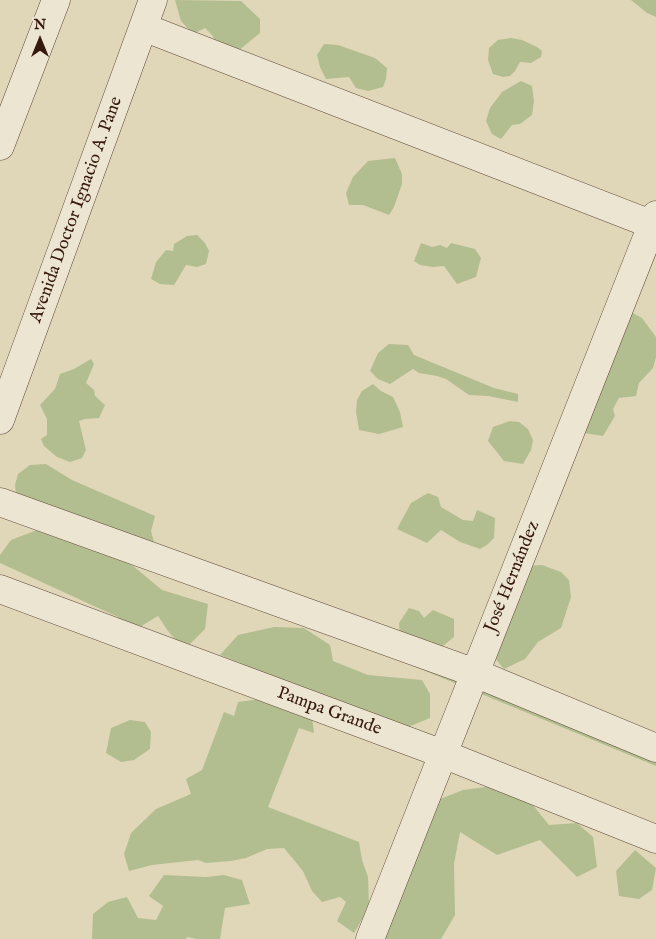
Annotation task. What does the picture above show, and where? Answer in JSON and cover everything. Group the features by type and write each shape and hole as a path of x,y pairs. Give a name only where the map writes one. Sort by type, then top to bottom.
{"street":[{"path":"0,146 56,0"},
{"name":"Avenida Doctor Ignacio A. Pane","path":"0,420 153,0"},
{"path":"143,27 655,222"},
{"name":"José Hernández","path":"370,939 655,222"},
{"path":"0,502 475,672 656,748"},
{"name":"Pampa Grande","path":"0,589 443,754 656,839"}],"green space":[{"path":"175,0 241,1 260,19 260,33 238,51 220,50 212,35 205,28 193,34 181,21"},
{"path":"631,0 656,0 656,17 647,13"},
{"path":"511,38 522,40 537,47 542,51 541,57 531,63 520,62 510,76 503,77 493,74 488,60 489,48 498,40"},
{"path":"324,44 338,45 375,58 387,68 383,87 368,91 356,88 349,77 326,79 317,55"},
{"path":"521,81 532,86 534,101 532,115 520,124 512,125 501,139 492,134 486,121 490,108 502,92"},
{"path":"395,158 402,174 402,184 394,207 389,215 363,205 349,205 346,193 353,177 368,161"},
{"path":"197,235 205,243 209,251 206,264 197,267 186,265 174,285 160,284 151,279 156,262 166,250 173,251 174,244 187,236"},
{"path":"421,243 432,247 440,245 447,248 451,243 475,249 481,258 476,277 457,284 444,266 420,265 414,261"},
{"path":"627,310 642,318 656,337 656,357 653,368 639,383 636,396 619,398 613,409 615,416 603,436 584,433"},
{"path":"389,344 408,345 414,355 494,388 518,394 518,402 488,396 469,395 446,379 419,373 413,369 390,384 378,379 370,371 378,353"},
{"path":"91,359 94,364 86,383 94,390 95,396 105,405 99,418 79,421 86,450 82,458 70,462 57,457 44,446 41,439 47,435 47,419 40,405 55,389 60,374 74,369"},
{"path":"373,384 381,391 393,397 400,412 403,427 379,434 359,430 356,412 357,400 362,391"},
{"path":"510,421 519,422 528,429 533,440 531,450 523,464 504,461 488,441 493,427"},
{"path":"46,464 72,480 155,516 151,531 154,542 153,550 16,495 15,485 18,474 30,465"},
{"path":"428,493 438,497 441,507 463,520 473,521 477,510 495,518 494,538 480,549 460,542 441,530 427,543 397,529 411,503"},
{"path":"42,528 120,555 162,590 208,604 205,629 184,650 158,616 130,633 118,617 0,563 0,555 11,540"},
{"path":"542,565 561,572 569,580 571,597 561,628 538,642 525,659 504,669 494,657 524,566"},
{"path":"241,595 656,761 656,766"},
{"path":"409,608 419,611 424,618 433,610 454,619 454,637 428,658 400,637 399,623"},
{"path":"274,627 304,628 330,645 333,661 368,675 422,680 430,694 430,718 401,730 298,694 243,664 220,655 238,635"},
{"path":"260,699 312,716 314,733 299,728 268,807 359,842 362,860 368,877 369,906 430,803 463,790 515,783 549,825 577,823 593,837 597,867 577,877 540,840 497,855 460,832 454,864 455,915 441,939 362,939 367,911 354,933 337,921 346,902 340,897 322,902 312,891 303,871 284,848 267,849 246,858 231,861 206,863 198,860 152,865 129,871 124,854 131,833 156,809 191,794 186,779 202,770 224,712 234,716 238,702"},
{"path":"130,720 145,722 151,732 150,749 134,760 121,762 106,753 111,728"},
{"path":"635,850 656,868 652,890 639,899 619,896 616,871"},
{"path":"164,875 206,877 224,875 242,880 250,904 225,908 220,939 187,937 186,939 92,939 93,914 108,902 127,897 138,918 156,920 163,906 149,896"}]}
